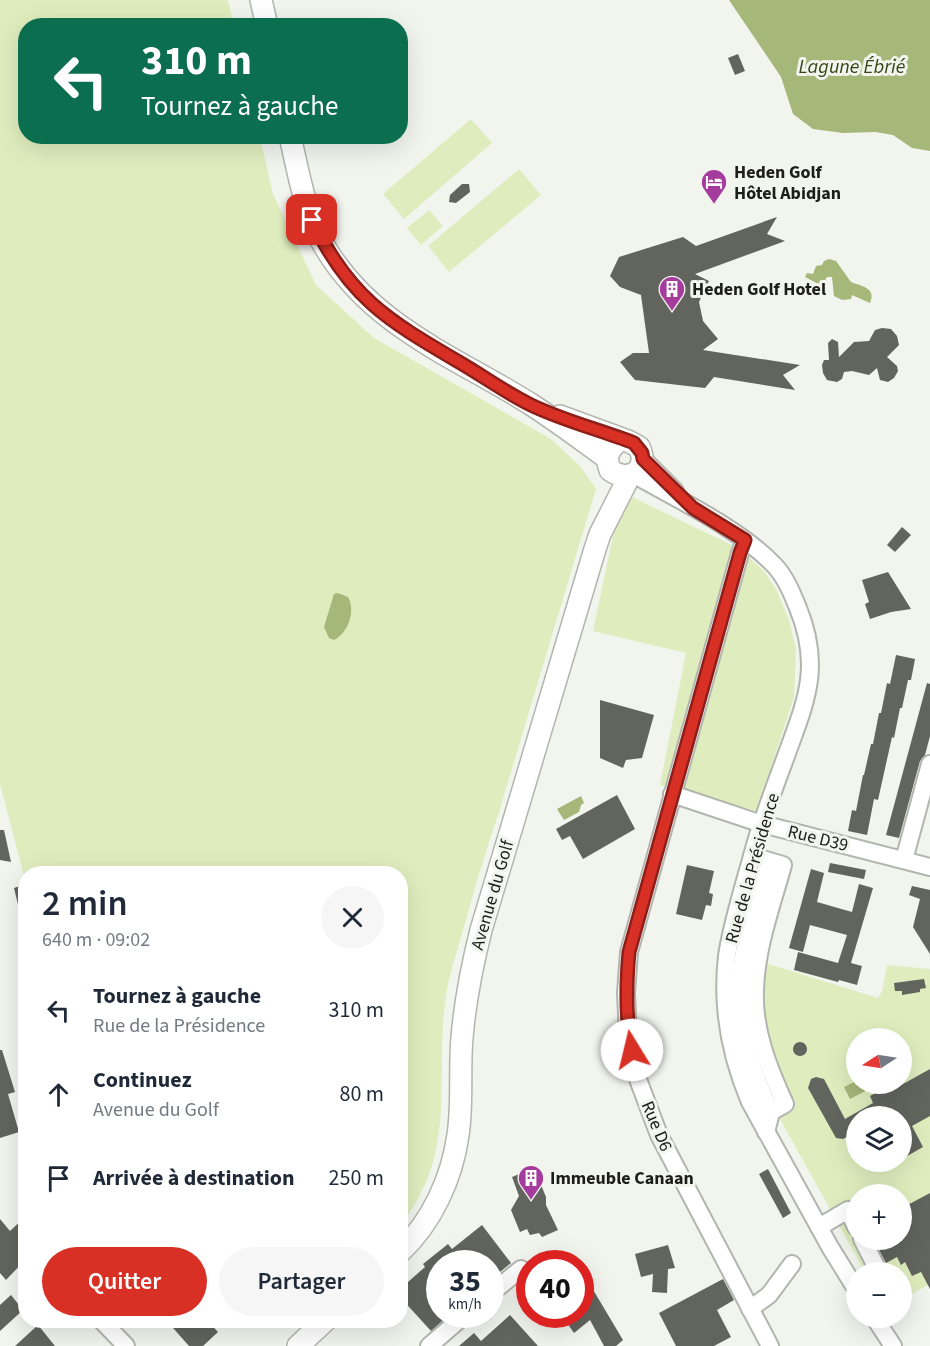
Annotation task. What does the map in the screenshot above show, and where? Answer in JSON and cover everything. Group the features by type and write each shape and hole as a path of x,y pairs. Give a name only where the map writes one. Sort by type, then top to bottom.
{"main road":[{"path":"261,0 265,18"},
{"name":"Avenue du Golf","path":"292,144 303,194 312,220 325,248 357,290 387,318 409,333 532,405 625,467"},
{"name":"Avenue du Golf","path":"532,405 622,439 612,446 625,467"},
{"name":"Avenue du Golf","path":"408,1243 427,1220 448,1178 459,1134 461,1041 472,968 580,595 625,467"},
{"path":"298,1346 317,1328"}],"street":[{"name":"Rue de la Présidence","path":"625,467 745,540 776,566 785,579 804,623 809,646 810,672 802,714 762,824 760,859 732,926 724,991 727,1022 740,1078 766,1132 846,1272"},
{"name":"Rue D6","path":"745,540 629,952 626,993 628,1035 639,1082 659,1135 770,1346"},
{"path":"904,860 930,764"},
{"name":"Rue D39","path":"672,794 762,824 930,867"},
{"path":"760,859 783,865 758,961 754,991 763,1049 784,1104 771,1112 766,1132"},
{"path":"819,1227 846,1211"},
{"path":"750,1309 769,1295 792,1264"},
{"path":"504,1283 516,1273"},
{"path":"108,1328 123,1345"},
{"path":"429,1346 450,1328"},
{"path":"881,1328 892,1346"}],"shaded area":[{"path":"0,0 228,0 232,18 18,18 18,144 262,144 273,194 316,285 374,338 551,439 580,466 596,489 479,873 451,973 443,1027 438,1142 431,1169 419,1197 408,1214 408,866 21,866 0,784"},
{"path":"471,119 492,143 404,219 383,194"},
{"path":"519,169 541,195 449,272 428,246"},
{"path":"429,210 443,226 421,245 407,228"},
{"path":"632,497 738,548 764,571 777,591 789,620 796,649 794,697 757,811 660,785 686,653 593,631 615,526"},
{"path":"762,962 878,998 882,991 887,965 930,969 930,1284 912,1294 912,1262 859,1262 853,1250 912,1250 912,1184 846,1184 846,1238 780,1119 790,1111 766,1047 760,1014"}],"water":[{"name":"Lagune Ébrié","path":"729,0 930,0 930,151 912,148 893,135 813,129 793,114 781,77"},
{"path":"829,259 836,261 851,282 870,291 872,298 870,303 852,295 851,299 842,300 834,296 832,277 827,277 822,286 805,277 807,273 813,274 816,266 822,265"},
{"path":"338,593 348,597 351,615 347,627 334,640 329,638 324,627 334,594"},
{"path":"581,796 584,803 579,812 564,820 557,809"},
{"path":"848,1094 860,1094 850,1099"}],"building":[{"path":"738,54 745,71 735,75 728,58"},
{"path":"462,184 469,184 470,192 456,203 449,202 450,195"},
{"name":"Heden Golf Hotel","path":"777,217 767,234 785,241 695,274 709,281 699,302 703,321 718,339 703,350 800,365 783,375 795,390 714,377 705,388 635,380 620,362 633,353 649,353 641,295 620,287 610,276 619,257 683,237 696,246"},
{"path":"891,329 897,336 899,345 887,357 897,366 898,371 894,378 888,382 880,380 877,368 869,375 852,371 844,372 842,379 837,382 827,380 822,365 824,360 829,360 828,343 832,339 838,342 839,357 854,342 869,341 875,330"},
{"path":"902,527 911,535 895,552 887,545"},
{"path":"888,572 911,609 891,612 870,619 865,604 869,602 862,580"},
{"path":"896,655 915,659 911,680 908,680 894,738 892,737 878,800 874,799 867,835 848,831 852,810 856,811 863,775 871,744 873,744 887,683 890,684"},
{"path":"927,683 930,684 930,736 925,755 920,761 899,838 886,835"},
{"path":"600,700 654,715 642,758 626,760 623,768 600,758"},
{"path":"617,795 635,829 583,859 570,836 562,840 556,829"},
{"path":"0,830 4,830 11,862 0,860"},
{"path":"830,863 866,870 864,879 828,872"},
{"path":"687,865 714,871 709,893 713,894 711,906 706,905 702,920 676,914"},
{"path":"811,869 824,873 817,902 852,912 859,884 873,888 851,963 862,966 857,985 794,970 798,952 838,963 847,935 810,925 803,952 789,948"},
{"path":"912,886 930,890 930,954 913,927 920,899 909,895"},
{"path":"18,887 18,904 14,888"},
{"path":"924,979 926,988 920,989 920,992 902,995 902,991 895,991 894,983"},
{"path":"800,1042 805,1044 807,1049 805,1054 800,1056 795,1054 793,1049 795,1044"},
{"path":"0,1050 2,1050 15,1092 8,1094 18,1132 0,1138"},
{"path":"930,1069 930,1116 912,1126 912,1106 868,1106 873,1103 870,1096 874,1094 912,1094 912,1079"},
{"path":"816,1077 824,1079 845,1119 846,1137 836,1138 808,1088 811,1079"},
{"path":"912,1126 923,1147 912,1153"},
{"name":"Immeuble Canaan","path":"534,1168 546,1197 546,1205 558,1230 542,1237 539,1233 530,1235 527,1229 520,1232 511,1210 519,1196 512,1177"},
{"path":"768,1169 791,1213 783,1218 759,1174"},
{"path":"930,1193 930,1289 921,1272 912,1276 912,1262 900,1262 897,1257 885,1262 879,1250 912,1250 912,1203"},
{"path":"0,1219 10,1231 18,1224 18,1267 6,1280 0,1273"},
{"path":"482,1225 501,1250 440,1250 448,1244 452,1249"},
{"path":"668,1245 675,1268 668,1269 667,1293 652,1292 653,1274 641,1277 635,1254"},
{"path":"504,1254 511,1263 504,1269"},
{"path":"426,1262 426,1326 408,1306 408,1282 425,1267 423,1264"},
{"path":"723,1279 734,1300 717,1310 731,1337 714,1346 676,1346 659,1313"},
{"path":"594,1291 623,1340 616,1346 604,1346 594,1327"},
{"path":"11,1295 18,1304 18,1315 0,1331 0,1305"},
{"path":"510,1315 516,1322 516,1328 522,1328 538,1346 459,1346 474,1333 481,1341 496,1328 504,1328 504,1320"},
{"path":"35,1328 40,1328 55,1346 15,1346"},
{"path":"173,1328 214,1328 218,1332 203,1346 189,1346"},
{"path":"571,1328 580,1328 574,1333"}],"place":[{"name":"Heden Golf Hôtel Abidjan","path":"714,205"},
{"name":"Heden Golf Hotel","path":"672,312"},
{"name":"Immeuble Canaan","path":"531,1201"}],"route":[{"path":"312,220 325,248 340,270 357,290 387,318 532,405 634,443 639,447 643,459 693,508 745,540 629,952 626,993 628,1035 632,1050"}]}
